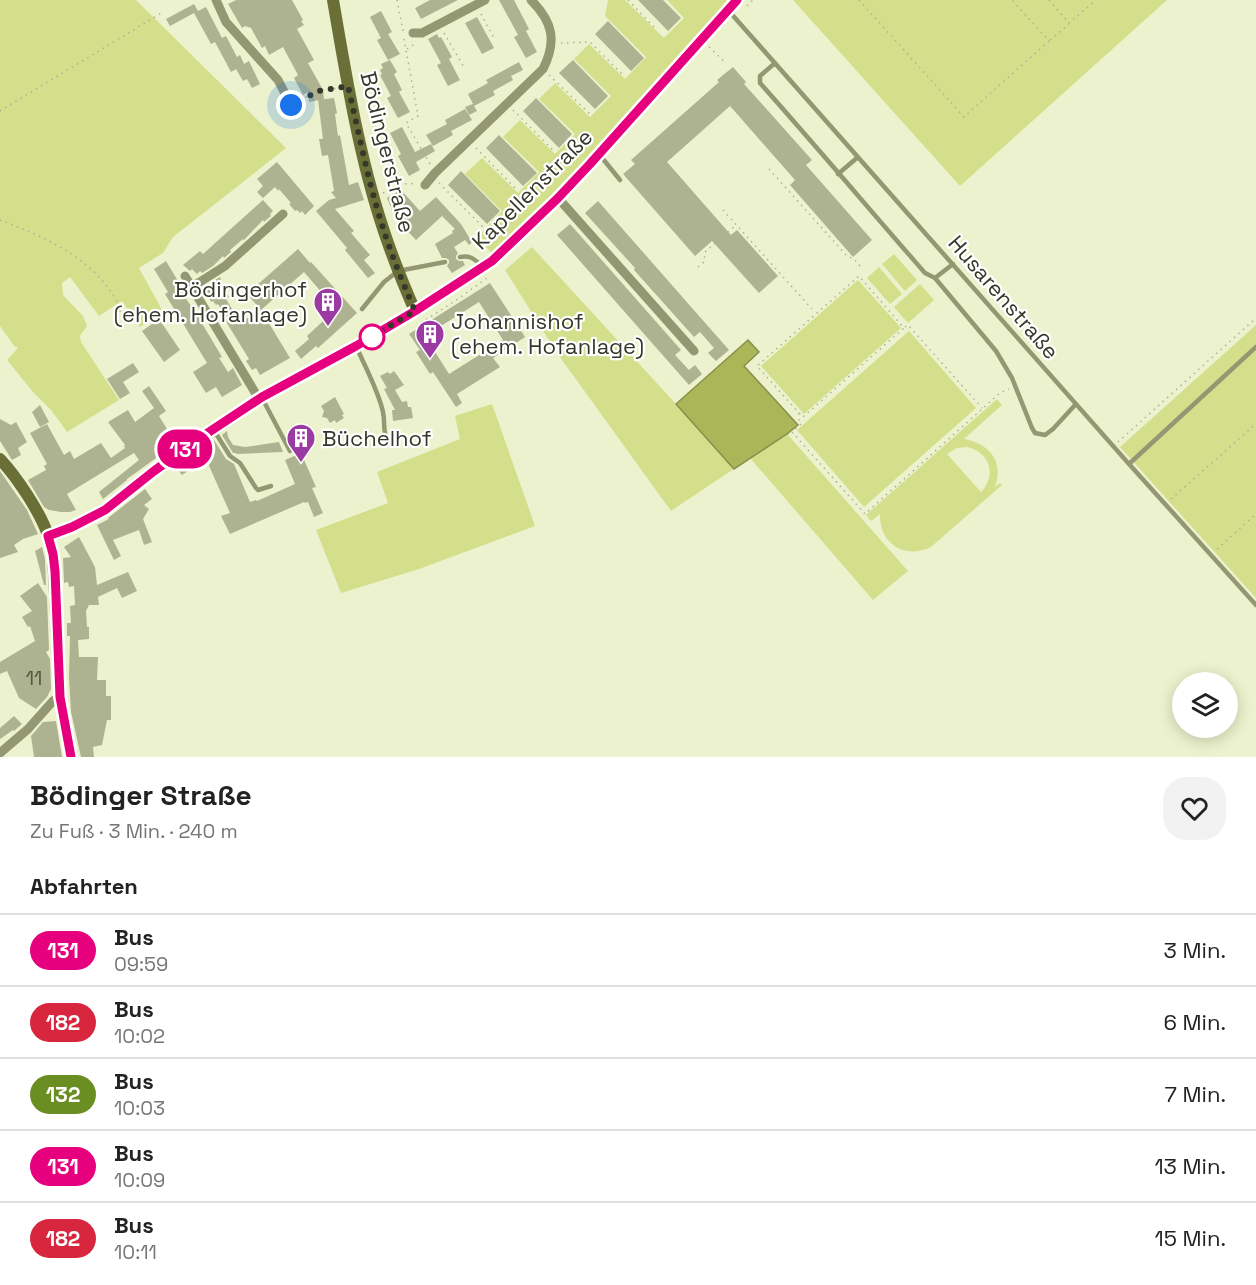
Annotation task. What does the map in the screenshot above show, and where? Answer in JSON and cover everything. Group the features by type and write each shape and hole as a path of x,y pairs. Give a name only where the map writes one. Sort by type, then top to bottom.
{"main road":[{"name":"Bödingerstraße","path":"333,0 348,86 374,196 387,241 418,317"},
{"name":"Kapellenstraße","path":"48,536 105,510 154,471 261,398 356,346 418,317 488,271 501,253 558,198 733,5"},
{"path":"0,459 35,508 48,536 53,554 60,697 71,757"}],"street":[{"path":"216,0 226,22 278,80 291,105"},
{"path":"413,33 422,33 440,25 485,0"},
{"path":"424,185 543,69 551,44 550,30 545,18 531,0"},
{"path":"558,198 694,351"},
{"path":"192,287 225,266 283,214"},
{"path":"185,276 261,398"},
{"path":"0,753 28,729 53,701 60,697"}],"lane":[{"name":"Husarenstraße","path":"733,5 774,63 1256,605"},
{"path":"774,63 760,76 760,83 925,273 935,278 996,351 1012,378 1035,433 1045,435 1076,404"},
{"path":"598,154 620,180"},
{"path":"838,174 858,157"},
{"path":"460,257 474,258 488,271"},
{"path":"363,309 384,282 398,271 445,262"},
{"path":"935,278 953,264"},
{"path":"356,346 376,392 383,414 385,437 391,444"},
{"path":"1129,464 1256,347"},
{"path":"261,398 290,451"},
{"path":"213,429 230,456 240,463 258,490 271,486"}],"path":[{"path":"270,0 289,32"},
{"path":"397,0 417,116 406,123 434,175 483,227"},
{"path":"628,0 654,27"},
{"path":"859,0 964,117 1096,0"},
{"path":"1012,0 1048,41"},
{"path":"1049,0 1069,23"},
{"path":"476,5 494,38"},
{"path":"0,111 163,12"},
{"path":"440,25 465,69"},
{"path":"551,44 590,42 623,75"},
{"path":"709,47 726,63"},
{"path":"543,69 590,114"},
{"path":"291,105 319,91 348,86"},
{"path":"507,104 555,152"},
{"path":"468,140 517,190"},
{"path":"769,169 847,256 860,266"},
{"path":"374,196 408,183 424,185"},
{"path":"723,210 812,309"},
{"path":"0,220 20,227 73,254 97,274 106,285 121,307 119,315"},
{"path":"698,267 704,262 705,252 736,225"},
{"path":"418,317 459,299 488,271"},
{"path":"904,328 859,276 757,366 803,417 908,325 982,409"},
{"path":"1113,446 1256,318"},
{"path":"769,347 773,352"},
{"path":"799,413 801,424 792,432 865,514 1000,393 1015,387"},
{"path":"1166,504 1256,424"},
{"path":"1210,555 1256,514"}],"shaded area":[{"path":"0,0 136,0 286,148 173,237 163,253 139,268 162,310 140,327 122,301 99,316 70,277 62,283 63,295 83,316 87,326 80,336 81,342 119,400 67,432 52,411 7,360 18,348 14,346 0,326"},
{"path":"608,0 625,0 664,38 684,18 667,0 726,0 730,4 555,195 494,256 477,237 502,211 465,174 482,158 518,193 539,172 503,137 520,120 555,154 575,134 539,99 555,83 590,117 611,96 574,59 589,44 625,79 646,57 605,16"},
{"path":"793,0 1167,0 960,186"},
{"path":"532,247 676,404 748,340 759,352 744,366 798,425 788,435 908,571 873,600 750,458 671,511 557,353 505,270"},
{"path":"894,254 917,280 905,291 882,264"},
{"path":"879,267 902,294 890,304 867,278"},
{"path":"858,280 901,328 804,414 761,366"},
{"path":"920,284 934,300 908,323 894,307"},
{"path":"1256,325 1256,598 1120,447"},
{"path":"909,331 976,408 864,507 797,430"},
{"path":"748,340 759,352 744,366 798,425 734,469 676,404"},
{"path":"997,399 1002,405 964,439 981,445 992,455 997,469 995,487 1000,483 1002,485 931,547 921,551 903,550 895,546 884,533 880,514 871,521 866,515","holes":["967,447 986,459 989,465 989,478 981,492 947,454 957,448"]},
{"path":"492,404 535,526 419,569 341,593 316,530 388,503 377,472 460,439 455,416"}],"building":[{"path":"236,0 292,0 303,20 301,21 304,25 297,29 314,60 308,63 323,90 324,99 309,102 308,92 303,95 294,78 298,75 283,47 269,55 265,46 262,48 251,28 245,26 242,28 228,4"},
{"path":"430,0 458,0 421,19 415,8"},
{"path":"499,0 514,0 529,29 526,31 537,52 526,58 514,37 518,35"},
{"path":"638,0 663,0 681,18 668,31"},
{"path":"194,4 198,11 206,7 222,38 226,36 237,57 240,55 244,64 249,61 260,84 252,88 247,79 243,81 236,69 231,72 215,42 211,44 194,13 170,26 166,19"},
{"path":"381,11 392,32 388,34 400,54 388,60 377,40 381,38 370,17"},
{"path":"477,17 494,48 482,54 465,23"},
{"path":"608,21 644,58 631,71 595,34"},
{"path":"437,34 452,57 449,59 460,80 448,86 437,65 441,63 428,39"},
{"path":"390,60 397,72 394,74 402,90 399,92 410,112 398,118 387,98 391,96 380,75 382,74 380,70 383,68 381,64"},
{"path":"573,60 608,96 595,109 559,73"},
{"path":"519,62 523,70 511,76 513,80 493,91 495,95 474,106 477,111 469,115 465,107 473,104 468,94 488,83 486,80"},
{"path":"733,67 746,82 744,84 812,160 806,165 872,240 853,257 790,185 795,180 730,106 667,162 731,235 737,230 778,276 759,293 712,241 695,256 623,174 635,164 631,160"},
{"path":"334,98 338,136 340,135 349,185 358,182 364,200 335,209 370,255 364,260 375,273 368,278 345,250 347,248 316,211 329,200 336,198 331,192 334,191 328,155 322,156 319,139 323,139 318,100"},
{"path":"536,98 572,134 559,148 523,111"},
{"path":"465,109 472,120 451,131 453,135 433,146 426,135 447,124 445,120"},
{"path":"402,127 415,152 431,144 435,151 416,162 420,170 409,176 398,156 401,154 390,133"},
{"path":"499,135 537,173 523,186 486,148"},
{"path":"277,162 314,206 305,215 302,211 300,213 295,211 289,204 291,203 275,187 263,198 257,192 263,186 257,179"},
{"path":"461,171 500,211 487,224 448,185"},
{"path":"401,190 420,211 436,197 461,224 472,242 469,245 465,240 454,247 458,253 456,259 463,261 465,265 452,273 447,266 449,260 442,258 435,244 453,233 455,229 442,216 416,240 396,219 387,198"},
{"path":"263,200 273,211 271,216 264,222 263,220 224,258 223,256 213,266 197,274 183,265 200,251 203,254"},
{"path":"598,201 729,350 716,361 708,353 714,348 700,332 694,337 585,213"},
{"path":"570,224 681,350 675,355 689,370 695,365 702,374 689,385 557,235"},
{"path":"298,249 357,313 318,348 316,346 301,359 295,351 309,339 307,336 336,309 304,272 261,310 247,294"},
{"path":"166,261 187,296 185,297 195,312 197,311 222,357 219,358 228,372 233,368 242,385 222,397 216,387 206,393 193,372 207,363 165,294 168,292 154,269"},
{"path":"220,277 219,281 229,297 226,299 235,314 239,312 244,320 261,310 290,358 260,375 256,368 252,370 246,361 249,359 225,320 228,319 218,304 211,302 206,290"},
{"path":"490,283 525,337 493,358 500,367 457,394 462,403 456,407 433,372 430,374 416,352 420,350 409,334","holes":["479,302 503,340 449,374 425,336"]},
{"path":"159,319 180,350 164,362 142,331"},
{"path":"133,363 139,372 123,382 130,393 120,399 107,379"},
{"path":"394,371 404,385 395,390 402,402 407,401 408,407 411,407 413,418 393,421 392,410 395,410 380,376"},
{"path":"149,386 166,411 159,416 175,442 169,446 170,448 103,499 99,492 139,460 134,453 67,494 76,510 61,512 44,507 28,480 46,470 44,466 47,464 30,433 47,424 64,455 70,451 74,459 101,443 111,458 125,448 125,445 108,422 128,410 135,422 154,408 142,391"},
{"path":"335,397 344,418 336,423 335,420 330,423 327,418 322,417 324,411 321,406"},
{"path":"40,405 49,422 40,427 32,412"},
{"path":"0,419 11,425 16,422 27,442 18,448 21,455 12,460 0,441"},
{"path":"227,431 233,445 245,447 279,442 283,452 233,453 222,435"},
{"path":"214,440 226,459 234,464 250,502 295,484 285,460 301,453 316,487 312,488 323,513 314,517 308,502 304,502 230,534 221,516 230,513 206,459 182,475 175,466"},
{"path":"0,471 27,510 38,534 14,545 18,552 0,558"},
{"path":"145,489 152,499 144,505 149,509 143,519 152,542 144,545 139,530 113,540 121,556 114,560 97,525 109,519"},
{"path":"79,537 95,567 97,585 128,572 137,591 122,598 117,588 98,597 99,605 89,605 86,611 89,639 78,640 79,657 98,657 97,680 106,680 106,696 111,696 111,720 107,720 102,745 93,747 94,757 81,757 71,712 70,636 67,636 67,623 71,623 70,606 75,605 74,586 69,587 68,582 64,583 63,558 71,557 64,547"},
{"path":"42,547 46,585 44,585 35,551"},
{"path":"38,583 47,597 49,650 46,652 50,659 51,689 36,709 19,698 7,671 0,674 0,662 35,641 30,626 28,627 22,617 32,611 20,596"},
{"path":"14,716 22,724 0,739 0,728"},
{"path":"56,721 62,757 34,757 31,736 43,722"}],"bus line":[{"name":"131","path":"71,757 60,697 55,571 48,536 105,510 197,440 262,397 356,346 465,280 492,261 590,164 737,0"}],"place":[{"name":"Bödingerhof (ehem. Hofanlage)","path":"328,328"},
{"name":"Johannishof (ehem. Hofanlage)","path":"430,360"},
{"name":"Büchelhof","path":"301,464"}],"route":[{"path":"291,105 319,91 348,86 380,219 415,311 368,339 372,337"}]}
